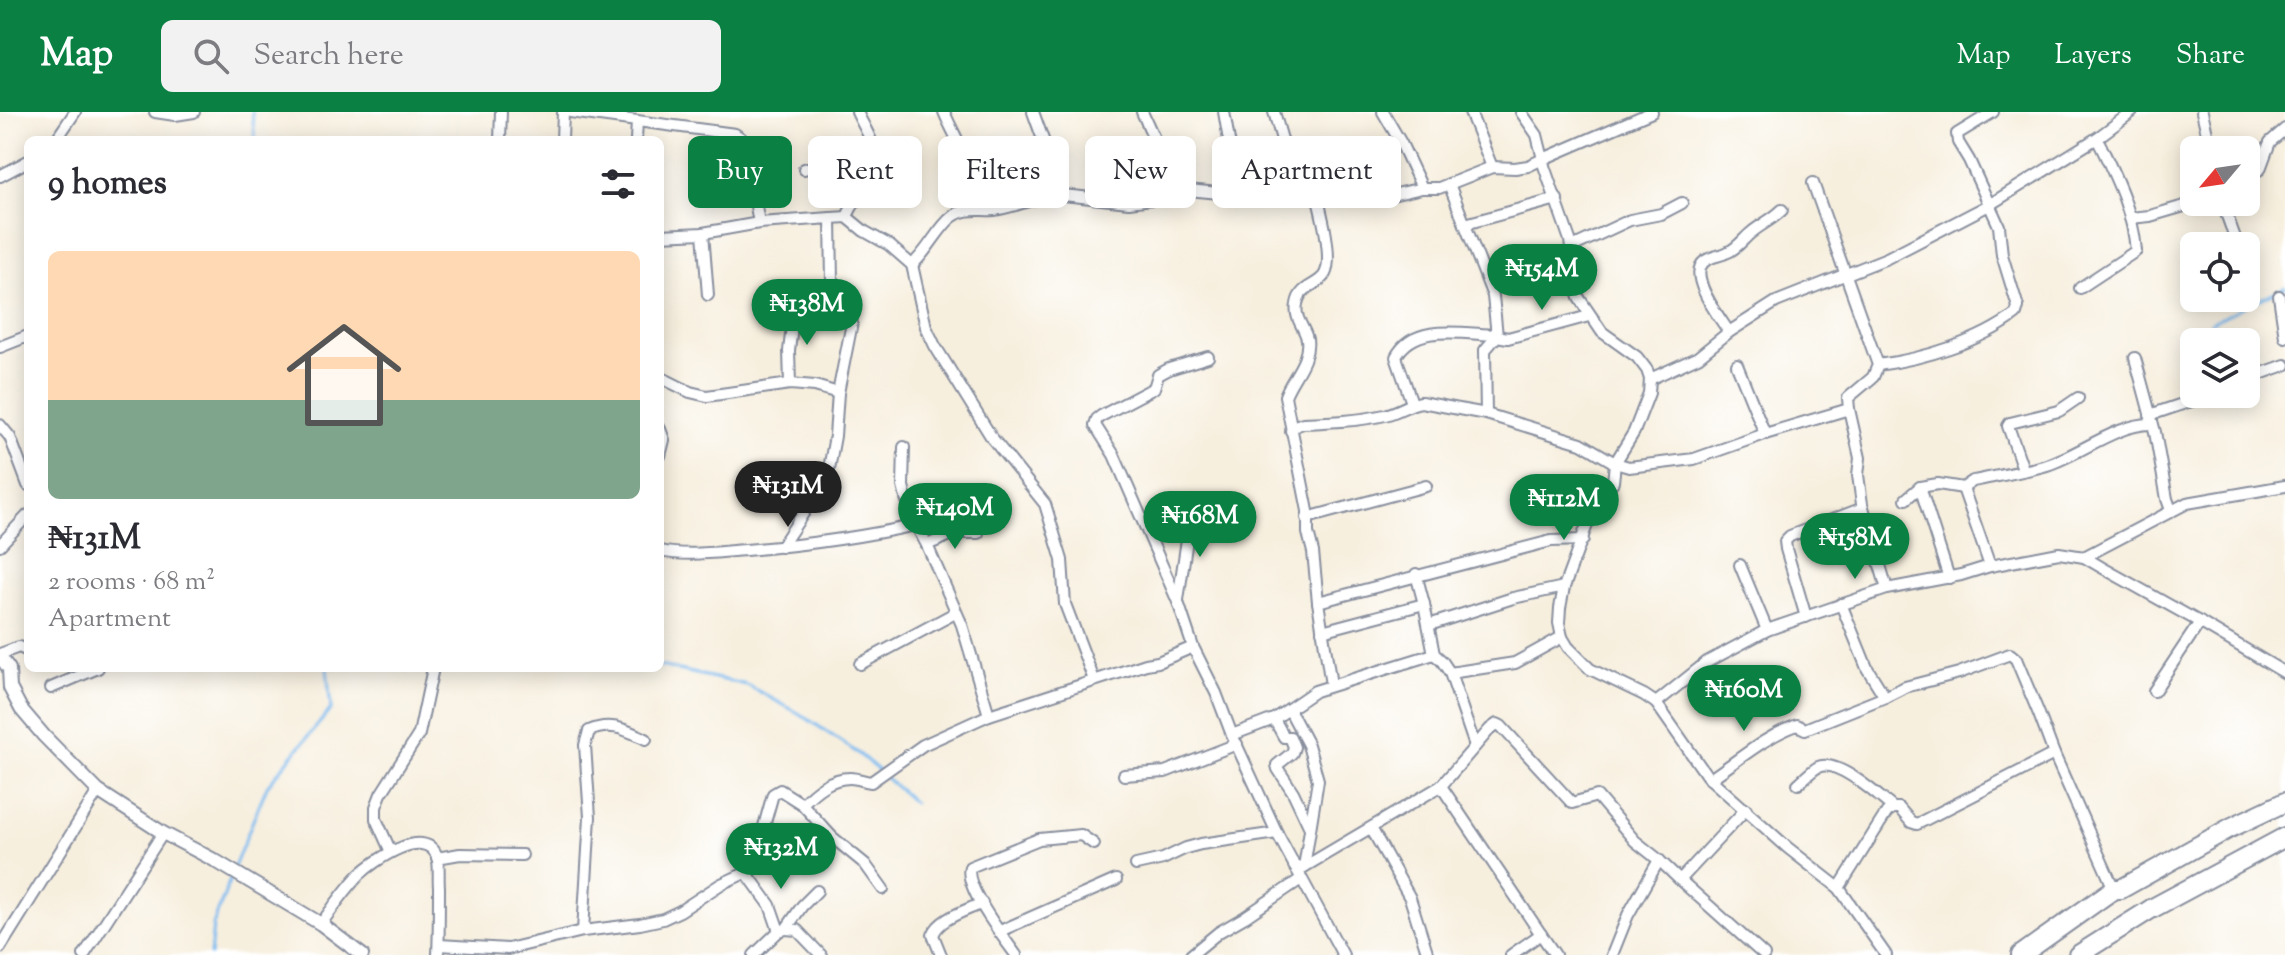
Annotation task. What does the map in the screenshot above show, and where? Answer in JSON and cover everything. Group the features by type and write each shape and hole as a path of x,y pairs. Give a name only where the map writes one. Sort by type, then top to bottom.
{"highway":[{"path":"2021,955 2114,889 2121,889 2230,828 2285,802"},
{"path":"2078,955 2151,909 2285,837"}],"street":[{"path":"59,136 75,112"},
{"path":"155,112 175,115 194,112"},
{"path":"500,136 501,112"},
{"path":"562,136 563,112"},
{"path":"570,112 735,134 745,145 759,223"},
{"path":"857,112 867,136"},
{"path":"944,112 976,184 978,210"},
{"path":"1033,112 1042,136"},
{"path":"1142,112 1153,136"},
{"path":"1224,112 1228,136"},
{"path":"1274,112 1281,136"},
{"path":"1383,112 1422,188"},
{"path":"1470,112 1492,167"},
{"path":"1521,112 1537,135 1544,166 1572,247 1579,298 1602,332 1637,357 1650,379 1649,393 1634,432 1615,463 1613,482 1594,506 1564,587 1559,623 1562,637 1590,669 1656,703 1710,779 1839,888 1886,955"},
{"path":"1401,193 1439,188 1492,167 1528,166 1652,112"},
{"path":"1878,365 1905,361 1959,344 2016,314 2018,307 2002,255 1999,226 1957,134 1993,112"},
{"path":"1650,379 1698,357 1729,332 1776,302 1887,258 1989,205 2097,138 2132,112"},
{"path":"2202,112 2208,136"},
{"path":"636,136 637,121"},
{"path":"2260,169 2270,142 2285,129"},
{"path":"2080,288 2136,251 2120,188 2097,138"},
{"path":"0,176 24,163"},
{"path":"804,169 808,168"},
{"path":"1813,183 1878,365 1873,377 1848,398 1860,458 1858,475 1863,508 1887,589"},
{"path":"1449,184 1493,296 1496,336 1485,350 1486,414"},
{"path":"1465,224 1557,199"},
{"path":"1572,247 1630,220 1661,214 1682,203"},
{"path":"2130,218 2180,207"},
{"path":"847,217 850,208"},
{"path":"912,265 951,218 961,212 1002,208"},
{"path":"1320,208 1327,267 1324,277 1300,294 1296,306 1296,316 1307,339 1301,369 1285,396 1313,552 1331,685"},
{"path":"1729,332 1703,289 1699,278 1701,265 1735,249 1782,210"},
{"path":"664,235 703,233 759,223 847,217 889,245 912,265 926,327 935,346 981,422 1045,504 1062,560 1065,604 1094,680"},
{"path":"781,547 829,469 835,436 838,393 852,323 832,282 831,218"},
{"path":"703,233 708,295"},
{"path":"2279,296 2285,337"},
{"path":"790,384 789,351 794,309"},
{"path":"1412,403 1396,357 1413,338 1455,331 1508,338 1589,316"},
{"path":"0,347 24,338"},
{"path":"1208,357 1158,375 1154,388 1095,422 1114,455 1178,602 1193,647 1277,833 1299,866 1301,879 1343,955"},
{"path":"2135,358 2171,510"},
{"path":"1737,365 1765,434"},
{"path":"2260,374 2285,365"},
{"path":"664,379 690,392 707,396 790,384 815,386 838,393"},
{"path":"2023,469 2008,426 2010,423 2059,411 2078,398"},
{"path":"1291,431 1303,423 1346,422 1380,416 1421,402 1486,414 1581,443 1615,463 1637,467 1681,462 1849,409"},
{"path":"1906,499 1920,487 1938,484 1963,488 1973,481 2048,465 2095,441 2180,407"},
{"path":"0,425 10,437 24,474"},
{"path":"904,447 903,486 916,525 968,643 989,715"},
{"path":"1307,518 1426,486"},
{"path":"2084,557 2171,510 2201,499 2285,486"},
{"path":"1920,487 1949,578"},
{"path":"1963,488 1990,566"},
{"path":"1178,602 1190,519 1207,504"},
{"path":"1806,617 1785,541 1790,536 1863,508"},
{"path":"0,545 24,519"},
{"path":"664,552 704,554 781,547 868,536 916,525"},
{"path":"927,545 955,533 978,533"},
{"path":"1318,602 1551,541 1583,540"},
{"path":"1656,703 1707,662 1767,630 1887,589 2059,553 2084,557 2285,673"},
{"path":"1740,565 1767,630"},
{"path":"1416,574 1434,654 1450,673 1475,746"},
{"path":"1429,625 1513,598 1564,587"},
{"path":"1322,631 1424,604"},
{"path":"1841,604 1867,668 1885,697"},
{"path":"860,664 955,613"},
{"path":"2154,691 2200,622"},
{"path":"1450,673 1515,663 1562,637"},
{"path":"24,649 19,647 0,655 10,688 21,709 98,791 163,833 321,924 362,955"},
{"path":"802,804 820,787 850,778 871,782 923,745 989,715 1158,662 1193,647"},
{"path":"1124,775 1165,772 1274,719 1306,695 1434,654"},
{"path":"1710,779 1781,731 1797,725 1805,729 1905,687 2013,655 2114,889"},
{"path":"51,688 89,672"},
{"path":"391,852 376,819 376,807 419,734 432,672"},
{"path":"1289,709 1308,745 1318,780 1310,830 1299,866"},
{"path":"1274,719 1284,737 1290,737 1294,747 1292,753 1277,765 1278,769 1293,792 1310,830"},
{"path":"1299,866 1441,786 1497,724 1572,803 1597,796 1624,829 1764,955"},
{"path":"583,931 590,817 586,737 589,731 610,726 621,727 646,739"},
{"path":"1839,888 1887,812 1893,808 1899,808 1911,822 1917,824 2054,754"},
{"path":"1798,784 1819,766 1827,766 1860,781 1893,808"},
{"path":"1441,786 1555,955"},
{"path":"321,924 361,873 391,852 419,843 431,848 437,858 438,950 508,949 583,931 663,919 746,872 754,862 773,794 782,790 802,804 832,837 865,864 883,889"},
{"path":"0,948 98,791"},
{"path":"1680,880 1746,809"},
{"path":"1371,828 1410,898 1428,955"},
{"path":"84,955 163,833"},
{"path":"1136,865 1163,859 1201,844 1277,833"},
{"path":"1016,955 982,903 968,870 973,865 1039,839 1081,835 1094,844"},
{"path":"437,858 460,854 522,855"},
{"path":"1612,955 1628,915 1659,860"},
{"path":"746,872 770,905 783,930"},
{"path":"1191,955 1219,932 1301,879"},
{"path":"1000,931 1116,880"},
{"path":"755,955 783,930 817,891"},
{"path":"941,955 934,930 982,903"},
{"path":"783,930 797,930 821,955"},
{"path":"1511,955 1541,934"}],"waterway":[{"path":"252,112 255,136"},
{"path":"2210,323 2285,287"},
{"path":"664,667 747,685 802,715 879,771"},
{"path":"234,867 267,786 331,709 327,672"},
{"path":"884,776 914,803"},
{"path":"210,955 213,925 232,874"}]}
